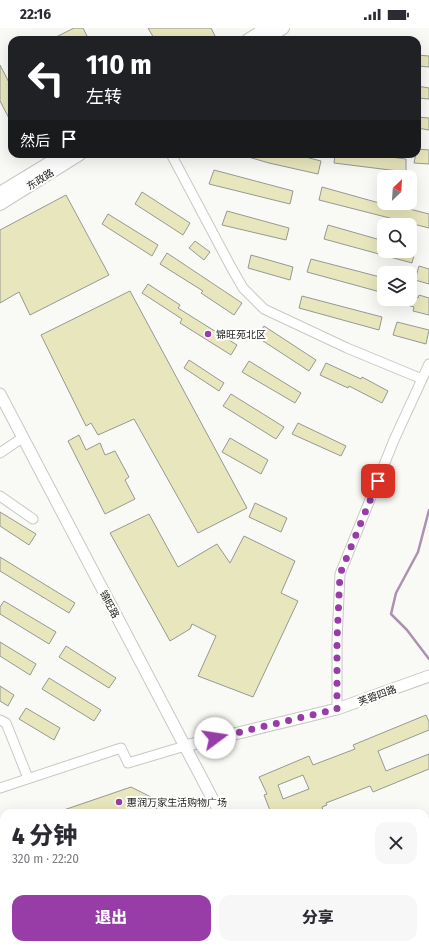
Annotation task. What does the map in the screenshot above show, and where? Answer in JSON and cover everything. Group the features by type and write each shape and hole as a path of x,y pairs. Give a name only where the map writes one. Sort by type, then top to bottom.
{"main road":[{"path":"254,36 267,28"},
{"path":"270,36 283,28"},
{"name":"东政路","path":"0,194 58,158"},
{"name":"东政路","path":"0,204 74,158"}],"street":[{"path":"174,158 243,288 264,309 347,348 422,379"},
{"path":"337,709 337,640 340,574 394,440 429,364"},
{"name":"锦旺路","path":"0,394 218,809"},
{"path":"0,453 22,438"},
{"path":"0,496 33,519"},
{"name":"芙蓉四路","path":"185,746 337,709 429,676"},
{"path":"0,720 6,723 28,778"},
{"path":"0,788 121,748 128,763 185,746"}],"building":[{"path":"74,28 83,28 87,36 58,36"},
{"path":"148,28 211,28 215,36 153,36"},
{"path":"421,55 429,56 429,67 421,66"},
{"path":"0,65 8,80 8,116 0,101"},
{"path":"421,87 429,88 429,99 421,98"},
{"path":"421,117 429,118 429,130 421,129"},
{"path":"421,149 429,150 429,164 414,163 415,158 421,158"},
{"path":"252,158 309,158 321,161 318,174"},
{"path":"335,158 406,159 406,170 390,170 334,163"},
{"path":"214,170 293,191 290,204 209,184"},
{"path":"322,187 377,202 377,210 413,210 429,214 429,228 417,225 417,218 390,218 319,200"},
{"path":"142,192 190,223 183,235 135,204"},
{"path":"66,195 109,275 30,315 19,292 0,303 0,230"},
{"path":"227,211 289,228 286,240 222,225"},
{"path":"108,214 158,245 152,256 102,224"},
{"path":"328,225 377,239 377,253 324,239"},
{"path":"195,241 210,252 204,260 189,248"},
{"path":"167,253 242,303 234,315 201,293 203,291 160,264"},
{"path":"251,255 293,267 290,280 248,268"},
{"path":"394,258 413,258 412,263"},
{"path":"311,259 377,276 377,291 307,272"},
{"path":"419,266 429,269 429,284 417,281"},
{"path":"148,284 180,305 178,308 237,345 231,355 180,323 182,319 142,293"},
{"path":"130,291 247,508 198,533 134,419 98,435 91,423 86,426 41,335"},
{"path":"419,295 429,298 429,315 413,311 414,307 410,306 417,306 417,298"},
{"path":"302,296 382,317 379,330 299,308"},
{"path":"397,322 429,330 426,344 393,335"},
{"path":"264,326 316,360 309,371 257,337"},
{"path":"189,360 224,383 219,391 184,368"},
{"path":"249,361 301,393 295,403 242,372"},
{"path":"326,363 361,379 362,377 388,391 382,403 349,386 348,388 320,375"},
{"path":"231,394 284,427 276,439 223,406"},
{"path":"298,423 346,446 341,456 292,434"},
{"path":"79,435 86,450 100,443 105,455 115,451 129,477 125,480 135,499 105,514 68,441"},
{"path":"230,438 268,460 261,474 222,452"},
{"path":"255,503 287,518 281,532 249,517"},
{"path":"0,512 36,534 29,545 0,526"},
{"path":"149,514 178,567 217,544 230,563 244,536 295,561 281,593 298,601 253,697 198,676 216,636 192,624 190,629 170,641 110,533"},
{"path":"0,557 75,603 69,613 0,571"},
{"path":"4,601 56,632 49,644 0,614 0,607"},
{"path":"0,642 36,664 30,675 0,656"},
{"path":"66,646 116,678 109,688 59,657"},
{"path":"49,678 101,710 94,721 42,689"},
{"path":"0,686 14,695 8,706 0,701"},
{"path":"26,708 60,728 54,740 19,719"},
{"path":"426,715 429,722 429,730 378,751 386,771 429,754 429,769 373,792 370,786 326,803 327,805 322,807 323,809 269,809 264,795 267,794 259,777 309,756 313,765 355,749 353,745","holes":["303,775 309,789 283,799 278,785"]},
{"name":"惠润万家生活购物广场","path":"131,787 151,797 157,808 156,809 67,809"}],"waterway":[{"path":"429,510 418,552 396,593 391,614 407,630 429,659"}],"place":[{"name":"锦旺苑北区","path":"208,334"},
{"name":"惠润万家生活购物广场","path":"119,802"}],"route":[{"path":"215,738 337,709 337,640 340,574 378,481"}]}
